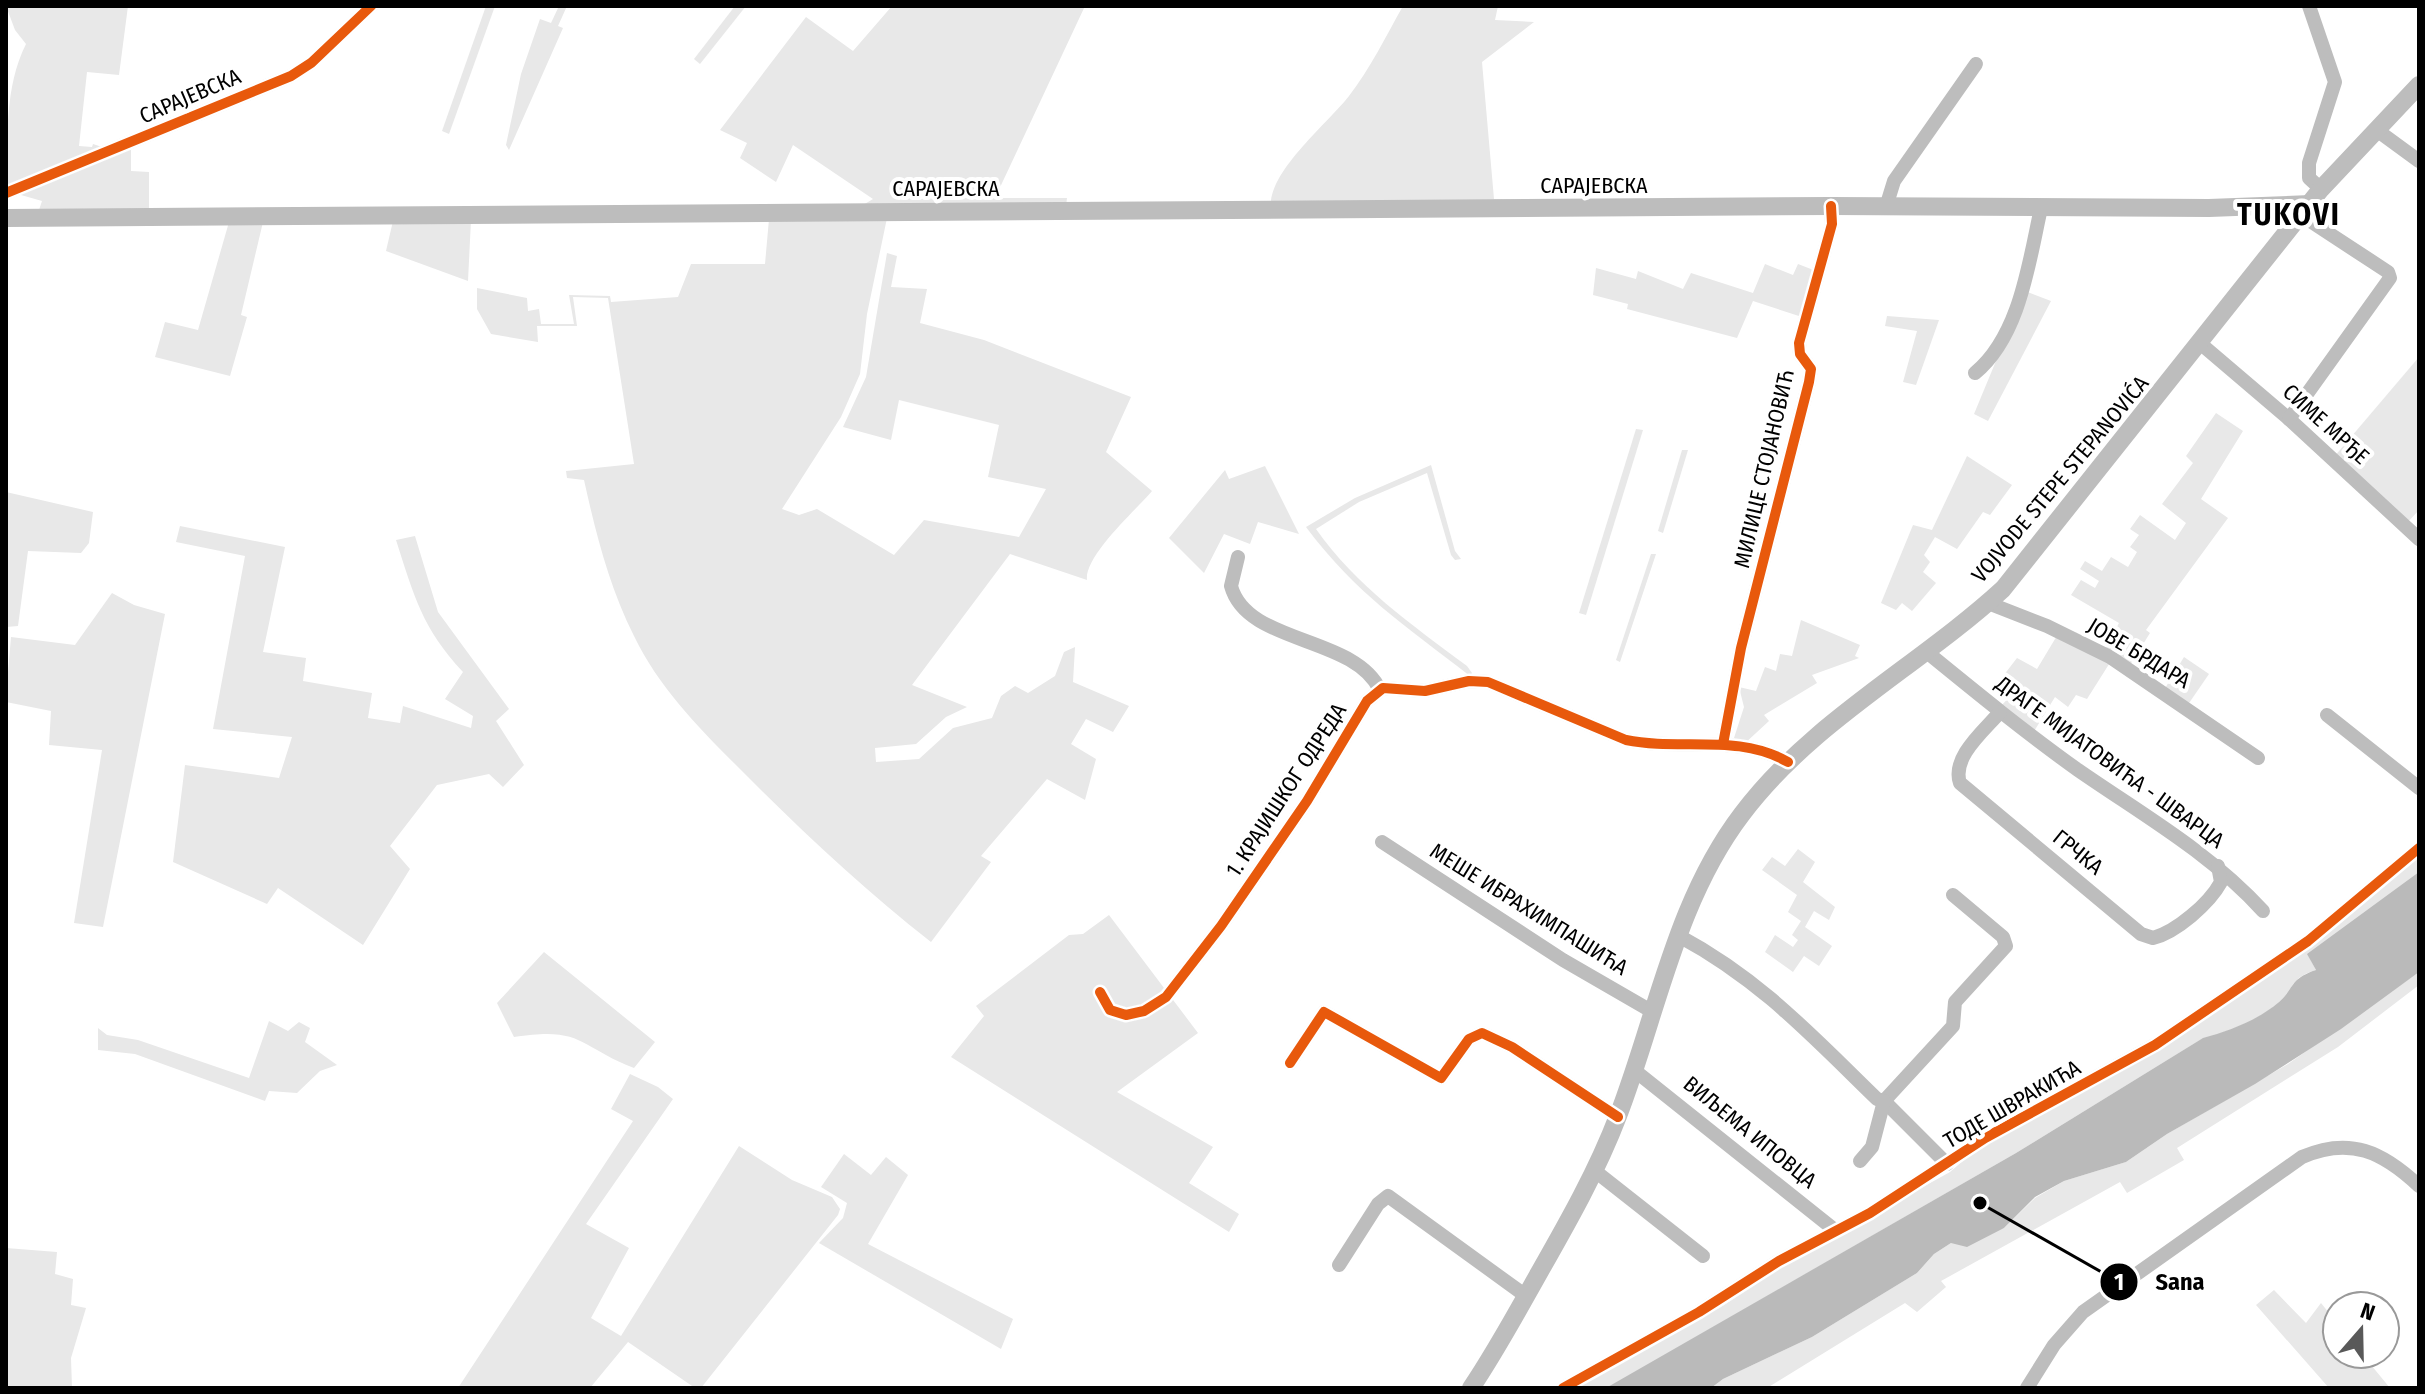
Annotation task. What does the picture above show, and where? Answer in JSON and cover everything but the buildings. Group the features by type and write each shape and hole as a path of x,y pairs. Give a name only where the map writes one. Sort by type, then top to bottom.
{"main road":[{"name":"VOJVODE STEPE STEPANOVIĆA","path":"1471,1388 1595,1171 1618,1117 1679,936 1700,885 1729,833 1788,762 1988,603 2034,553 2311,203 2417,92"},
{"name":"САРАЈЕВСКА","path":"6,218 1831,206 2041,208 2311,203"},
{"path":"2269,205 2283,218 2281,241"}],"street":[{"name":"САРАЈЕВСКА","path":"6,193 291,76 311,63 371,6"},
{"path":"2289,419 2390,278 2388,272 2311,203 2309,163 2335,82 2309,6"},
{"path":"1886,207 1894,181 1976,64"},
{"path":"2378,131 2419,161"},
{"name":"МИЛИЦЕ СТОЈАНОВИЋ","path":"1723,744 1741,648 1784,493 1809,382 1811,369 1800,354 1799,343 1832,224 1831,206"},
{"path":"1975,373 1994,355 2013,314 2041,208"},
{"name":"СИМЕ МРЂЕ","path":"2201,344 2289,419 2419,539"},
{"path":"1238,557 1231,586 1243,611 1366,668 1380,690 1425,691 1477,680 1522,695 1586,726 1626,740 1645,744 1723,744 1768,750 1788,762"},
{"name":"ЈОВЕ БРДАРА","path":"1988,603 2047,626 2110,657 2258,758"},
{"name":"ДРАГЕ МИЈАТОВИЋА - ШВАРЦА","path":"1928,653 2000,712 2080,770 2163,824 2218,866 2263,911"},
{"name":"1. КРАЈИШКОГ ОДРЕДА","path":"1100,992 1110,1010 1126,1015 1144,1011 1166,997 1221,926 1307,801 1360,711 1380,690"},
{"name":"ГРЧКА","path":"2000,712 1964,756 1958,768 1960,783 2141,934 2153,938 2162,936 2190,915 2221,882 2218,866"},
{"path":"2327,715 2419,788"},
{"name":"МЕШЕ ИБРАХИМПАШИЋА","path":"1382,842 1563,960 1653,1012"},
{"name":"ТОДЕ ШВРАКИЋА","path":"1563,1388 1836,1231 1985,1138 2155,1045 2240,989 2331,923 2419,848"},
{"path":"1860,1161 1872,1147 1884,1101 1953,1026 1955,1002 2006,946 2003,937 1953,895"},
{"path":"1679,936 1720,961 1790,1012 1947,1164"},
{"path":"1290,1063 1324,1012 1441,1078 1469,1039 1482,1033 1512,1047 1618,1117"},
{"name":"ВИЉЕМА ИПОВЦА","path":"1634,1070 1836,1231"},
{"path":"2027,1388 2054,1345 2083,1312 2302,1157 2340,1146 2364,1148 2385,1157 2419,1186"},
{"path":"1595,1171 1656,1215 1703,1256"},
{"path":"1339,1265 1381,1200 1388,1196 1526,1296"}],"shaded area":[{"path":"6,6 128,6 119,75 87,72 79,146 92,147 93,144 108,149 6,186 11,96 26,44 15,30"},
{"path":"486,6 495,6 449,134 442,131"},
{"path":"559,6 567,6 558,26 563,28 509,150 506,145 521,74 540,19 551,23"},
{"path":"735,6 746,6 700,64 694,59"},
{"path":"892,6 1085,6 995,198 1067,198 1066,206 858,208 873,199 793,145 776,182 740,158 747,143 720,130 806,17 853,51"},
{"path":"1403,6 1498,6 1495,20 1534,22 1482,62 1494,199 1581,199 1271,206 1279,178 1301,148 1357,86"},
{"path":"131,146 131,171 149,172 149,212 38,213 42,201 21,195 23,189"},
{"path":"887,218 867,314 860,374 841,417 782,509 799,515 817,509 894,555 924,520 1019,537 1046,489 988,477 999,425 899,400 891,440 843,427 866,377 887,253 897,256 891,287 927,289 920,323 984,340 1131,397 1106,452 1152,491 1102,546 1088,570 1087,580 1010,554 912,685 967,707 946,717 916,744 875,748 876,762 919,759 953,728 992,718 1001,696 1015,686 1028,693 1055,676 1064,652 1075,647 1073,682 1129,706 1113,732 1086,719 1071,744 1096,759 1085,800 1047,779 981,856 991,862 931,942 837,863 717,746 657,676 634,636 604,560 584,480 567,478 566,471 634,464 608,298 573,297 577,326 537,326 538,342 491,334 477,309 477,288 527,298 528,311 539,309 541,324 574,324 569,295 610,296 611,302 678,297 691,264 765,264 769,219"},
{"path":"471,220 468,281 386,251 393,221"},
{"path":"229,222 263,222 241,315 247,317 230,376 155,357 165,322 198,330"},
{"path":"1765,264 1793,275 1798,264 1816,271 1802,317 1753,301 1737,338 1627,309 1628,304 1593,295 1596,268 1636,279 1638,271 1683,289 1691,273 1753,293"},
{"path":"2025,291 2051,301 1988,421 1974,414"},
{"path":"1887,316 1939,320 1916,385 1903,382 1917,331 1885,326"},
{"path":"2419,357 2419,510 2405,525 2334,457"},
{"path":"2216,413 2243,431 2201,499 2228,518 2146,630 2150,633 2127,670 2111,661 2087,699 2076,695 2068,707 2055,697 2033,733 2000,707 2015,691 2000,680 2017,658 2037,669 2058,634 2104,652 2119,623 2071,595 2081,580 2095,588 2099,581 2080,569 2085,561 2102,571 2111,557 2128,567 2137,552 2130,547 2139,535 2130,529 2140,515 2175,540 2186,523 2162,504 2193,463 2186,456"},
{"path":"1636,429 1643,430 1586,615 1579,613"},
{"path":"1682,450 1688,450 1663,533 1658,531"},
{"path":"1967,456 2012,485 1990,515 1983,512 1957,549 1935,537 1924,555 1930,562 1923,572 1936,583 1912,611 1902,603 1896,610 1881,603 1913,525 1932,530"},
{"path":"1431,465 1455,551 1461,559 1455,560 1451,555 1427,473 1359,502 1316,529 1349,569 1405,619 1467,666 1472,673 1470,676 1363,590 1306,527 1355,498"},
{"path":"1265,466 1299,534 1258,522 1250,544 1224,534 1204,573 1169,538 1225,470 1229,479"},
{"path":"6,492 93,512 89,543 81,553 28,551 18,626 6,627"},
{"path":"180,526 285,547 263,652 306,658 303,681 372,693 368,718 400,723 403,706 471,728 473,716 445,699 463,672 429,626 414,595 396,540 415,536 438,612 509,709 496,721 524,765 503,787 489,774 437,785 390,846 410,869 363,945 278,888 267,904 173,862 185,765 279,778 292,737 213,729 245,556 176,542"},
{"path":"1651,554 1656,554 1620,662 1616,660"},
{"path":"112,593 134,605 165,614 103,927 74,923 102,750 49,745 51,711 6,702 6,696 11,637 75,645"},
{"path":"1801,620 1860,645 1855,656 1859,658 1812,675 1817,683 1764,715 1769,721 1743,745 1734,738 1744,707 1739,687 1756,691 1765,667 1776,671 1780,654 1792,656"},
{"path":"2184,657 2209,674 2187,706 2164,690"},
{"path":"1798,849 1815,862 1803,882 1835,907 1829,920 1814,911 1805,927 1832,946 1819,966 1804,956 1793,972 1765,952 1775,935 1793,947 1798,940 1792,935 1801,921 1788,912 1797,895 1762,870 1772,857 1785,866"},
{"path":"2419,852 2419,880 2344,938 2308,955 2316,970 2297,979 2280,1001 2262,1014 2200,1040 2016,1153 1611,1386 1563,1388 1646,1349 1721,1307 1802,1254 1950,1172 2003,1133 2176,1038 2238,994"},
{"path":"2419,872 2419,972 2341,1029 2255,1084 2167,1134 2126,1162 2064,1181 2035,1197 2004,1228 1967,1247 1951,1243 1934,1254 1917,1273 1812,1337 1723,1379 1711,1388 1606,1388 2016,1153 2203,1038 2262,1014 2279,1002 2297,980 2316,970 2307,954"},
{"path":"1109,915 1198,1033 1117,1092 1213,1147 1189,1183 1239,1214 1229,1232 951,1057 984,1016 976,1006 1069,935 1083,934"},
{"path":"544,952 655,1042 634,1068 568,1036 537,1034 514,1037 497,1003"},
{"path":"2419,972 2419,985 2338,1047 2177,1148 2184,1160 2127,1193 2120,1182 1941,1281 1946,1287 1917,1312 1905,1303 1767,1388 1711,1388 1723,1379 1812,1337 1917,1273 1934,1254 1951,1243 2004,1228 2035,1198 2064,1181 2126,1162 2167,1134 2288,1064"},
{"path":"269,1021 288,1031 299,1022 310,1028 305,1042 337,1065 320,1071 297,1093 269,1091 265,1101 135,1054 98,1050 98,1028 107,1035 138,1040 249,1078"},
{"path":"630,1074 658,1087 673,1099 586,1224 629,1248 591,1318 621,1336 739,1146 792,1180 832,1197 840,1209 838,1215 701,1388 695,1388 628,1342 590,1388 458,1388 633,1121 611,1109"},
{"path":"844,1154 871,1175 886,1157 908,1175 868,1244 1013,1319 1001,1349 819,1243 843,1218 847,1203 821,1187"},
{"path":"6,1248 57,1252 55,1274 73,1279 71,1305 86,1308 71,1358 72,1388 6,1388"},
{"path":"2274,1290 2306,1323 2321,1303 2321,1370 2375,1370 2390,1388 2329,1388 2256,1305"}],"cycle path":[{"path":"6,193 291,76 311,63 371,6"},
{"path":"1723,744 1741,648 1809,382 1811,369 1800,354 1799,343 1832,224 1831,206"},
{"path":"1100,992 1110,1010 1126,1015 1144,1011 1166,997 1221,926 1307,801 1367,701 1383,688 1425,691 1469,681 1488,682 1626,740 1729,745 1769,753 1788,762"},
{"path":"1563,1388 1699,1312 1779,1261 1870,1213 1985,1138 2155,1045 2308,941 2419,848"},
{"path":"1290,1063 1324,1012 1441,1078 1469,1039 1482,1033 1512,1047 1618,1117"}],"place":[{"name":"Sana","path":"1980,1203"}],"district":[{"name":"TUKOVI","path":"2289,215"}]}
